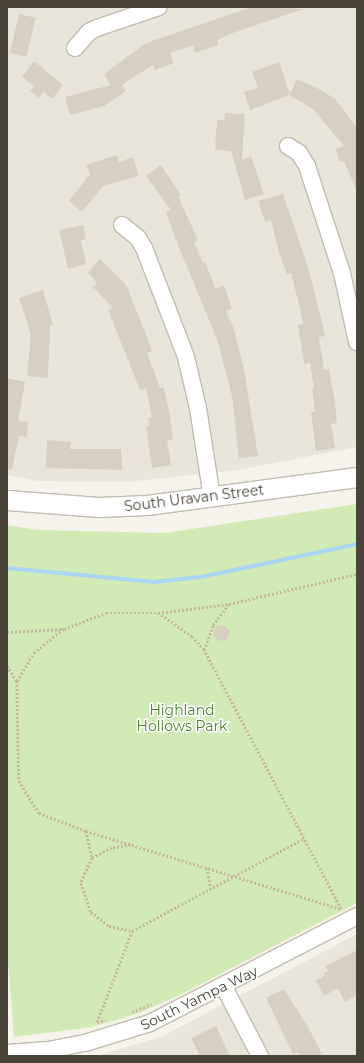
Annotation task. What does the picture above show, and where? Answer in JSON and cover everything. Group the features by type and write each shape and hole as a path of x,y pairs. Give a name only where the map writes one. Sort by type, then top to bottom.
{"street":[{"path":"75,48 89,32 97,28 159,7"},
{"path":"288,146 299,153 307,166 343,279 357,342"},
{"path":"122,225 138,238 144,248 186,357 198,408 212,497"},
{"name":"South Uravan Street","path":"7,500 99,507 176,503 357,477"},
{"name":"South Yampa Way","path":"7,1053 48,1050 87,1050 150,1023 224,987 357,916"},
{"path":"224,987 260,1056"}],"path":[{"path":"158,613 192,637 204,650 341,909 86,831 39,812 19,781 17,681 34,653 64,629 106,613 158,613 229,604 357,574"},
{"path":"204,650 213,625 229,604"},
{"path":"7,632 64,629"},
{"path":"7,666 17,681"},
{"path":"86,831 92,858 81,883 91,912 109,926 132,931"},
{"path":"87,1050 132,931 303,839"},
{"path":"92,858 112,848 134,845"},
{"path":"207,868 211,888"}],"shaded area":[{"path":"7,7 357,7 357,447 238,470 126,482 38,481 7,475"},
{"path":"357,934 357,1056 97,1056 163,1036"}],"green space":[{"name":"Highland Hollows Park","path":"357,504 357,903 180,995 139,1013 92,1027 14,1037 7,950 7,525 37,530 165,533"}],"building":[{"path":"252,7 303,9 230,34 217,40 218,45 195,53 193,45 170,53 174,63 155,70 153,65 122,85 126,91 104,106 70,115 65,97 111,85 104,74 146,43"},
{"path":"19,14 36,18 27,57 10,53"},
{"path":"34,61 63,85 52,99 43,92 39,98 30,91 34,86 22,77"},
{"path":"279,62 290,94 297,79 321,90 335,99 357,128 357,192 344,161 340,162 335,149 344,146 313,109 289,95 250,110 244,92 258,88 252,72"},
{"path":"225,113 245,114 242,159 251,156 264,194 245,200 231,151 215,150 217,120 224,120"},
{"path":"117,155 119,162 133,157 139,176 103,186 82,212 69,201 90,174 86,165"},
{"path":"161,165 181,195 178,196 198,240 194,242 203,263 205,262 216,289 224,285 232,309 226,311 234,329 244,369 258,456 239,458 232,396 217,339 173,233 166,212 171,210 146,176"},
{"path":"283,194 308,267 325,336 319,337 324,370 329,369 335,401 337,423 331,424 335,448 316,451 311,412 315,412 312,388 314,388 310,363 304,364 298,325 303,324 299,304 291,273 287,274 280,256 271,220 265,222 258,201"},
{"path":"83,225 86,239 81,240 86,264 68,269 59,230"},
{"path":"100,259 126,285 152,351 147,353 160,388 164,388 170,416 173,440 167,441 171,465 152,468 146,426 150,426 148,418 152,417 146,388 140,390 108,310 113,308 93,287 97,283 88,272"},
{"path":"43,290 53,325 50,326 48,378 27,376 31,335 19,298"},
{"path":"7,378 25,382 18,421 28,422 27,437 19,436 12,469 7,469"},
{"path":"47,440 71,442 70,449 121,449 122,470 46,468"},
{"path":"224,625 230,631 227,640 219,641 213,634 216,626"},
{"path":"357,950 357,995 345,1002 338,988 324,996 316,981 328,971 325,966"},
{"path":"284,989 308,1027 323,1056 300,1056 298,1052 293,1054 266,998"},
{"path":"216,1026 230,1056 200,1056 191,1038"}],"waterway":[{"path":"7,568 154,582 201,577 357,544"}]}
